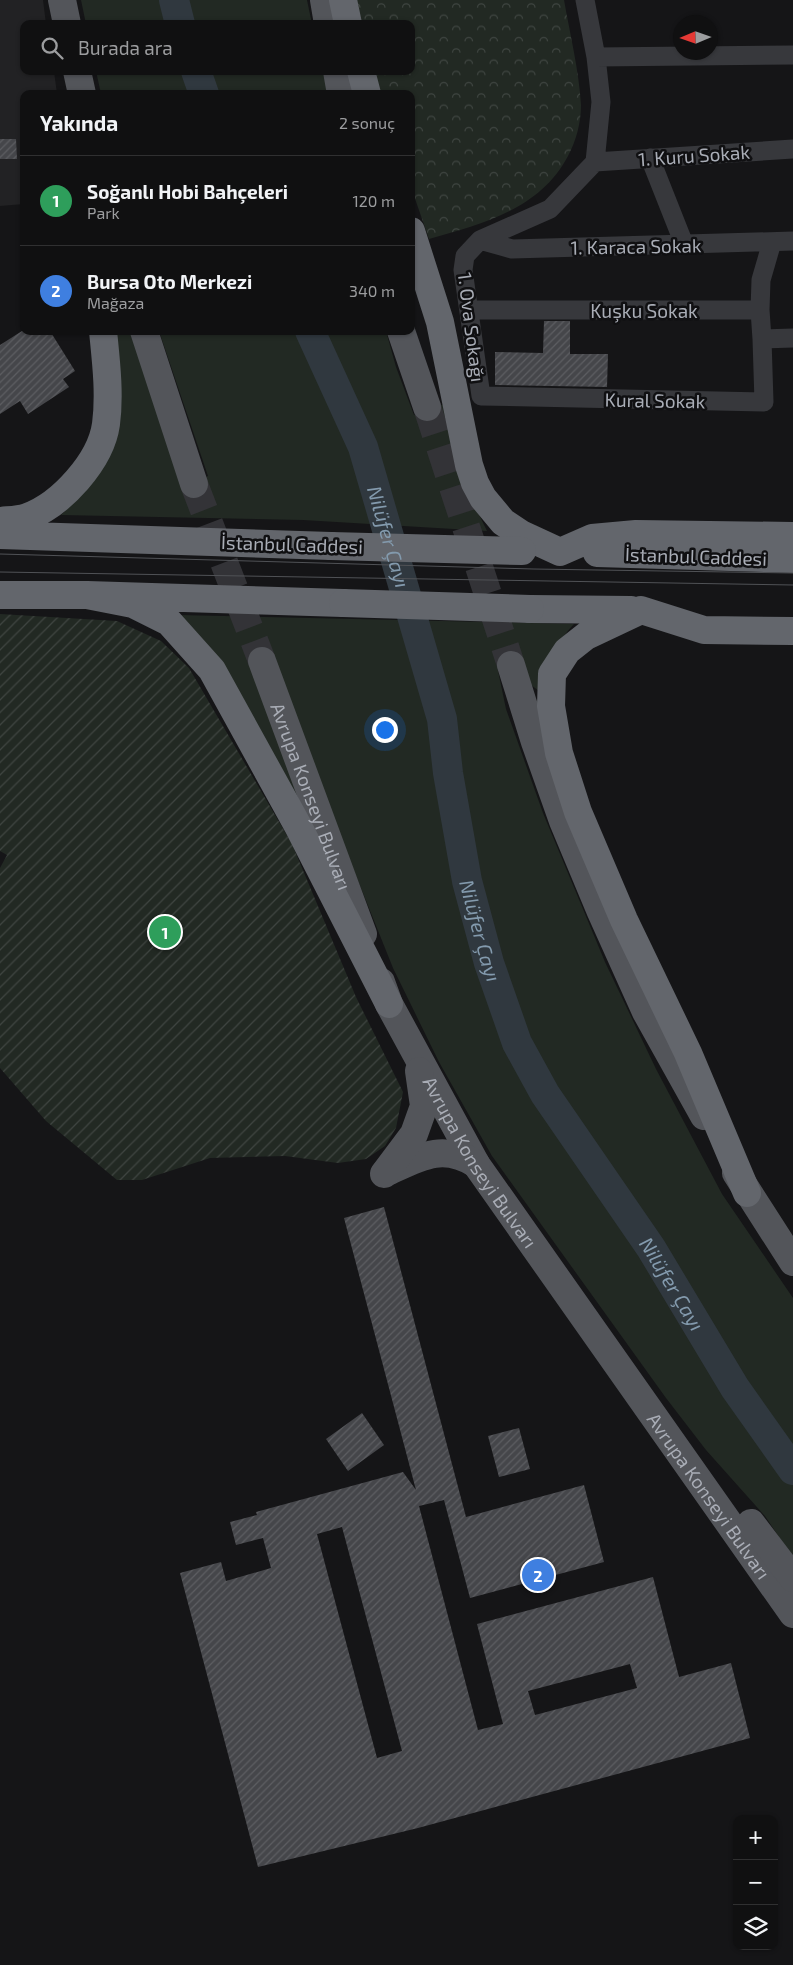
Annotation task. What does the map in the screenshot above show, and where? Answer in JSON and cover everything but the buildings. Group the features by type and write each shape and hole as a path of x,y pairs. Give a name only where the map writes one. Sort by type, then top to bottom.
{"highway":[{"path":"343,0 347,20"},
{"path":"362,75 366,90"},
{"path":"415,244 440,322 469,465 475,483 483,498 503,522 521,534 560,552 592,538 636,534 793,536"},
{"path":"0,521 27,517 63,496 90,466 106,425 106,366 103,335"},
{"name":"İstanbul Caddesi","path":"0,535 793,559"},
{"path":"0,595 87,595 793,614"},
{"path":"87,595 133,604 169,622 212,670 298,826 388,1004"},
{"path":"747,1193 688,1053 624,920 578,812 559,753 551,706 552,674 567,650 586,636 641,610 704,630 793,631"}],"main road":[{"path":"62,0 66,20"},
{"path":"324,0 327,20"},
{"path":"78,75 81,90"},
{"path":"338,75 340,90"},
{"path":"145,335 194,484"},
{"path":"402,335 427,407"},
{"name":"Avrupa Konseyi Bulvarı","path":"262,660 295,744 388,1004 476,1164 793,1614"},
{"path":"511,666 560,813 605,921 646,1012 747,1193 793,1262"},
{"path":"417,1057 424,1106 414,1134 384,1174 417,1159 441,1151 462,1154 476,1164"},
{"path":"588,1325 654,1394 793,1578"}],"street":[{"path":"584,0 596,57 601,102 595,162"},
{"path":"596,57 793,55"},
{"name":"1. Kuru Sokak","path":"595,162 793,149"},
{"path":"650,158 684,244"},
{"name":"1. Ova Sokağı","path":"481,396 463,270 465,256 480,240 550,208 595,162"},
{"name":"1. Karaca Sokak","path":"480,240 512,249 793,241"},
{"path":"772,242 761,280 760,310 762,339 793,338"},
{"name":"Kuşku Sokak","path":"469,310 760,310"},
{"name":"Kural Sokak","path":"481,396 764,402 762,339"}],"shaded area":[{"path":"0,0 43,0 46,20 20,20 20,75 55,75 56,90 20,90 20,204 0,206"}],"green space":[{"path":"81,0 307,0 311,20 85,20"},
{"path":"353,0 564,0 574,52 581,112 578,132 568,156 556,174 526,202 508,212 470,227 429,239 415,199 415,90 378,90 373,75 415,75 415,20 356,20"},
{"path":"97,75 324,75 327,90 100,90"},
{"path":"110,335 133,335 185,487 208,476 160,335 387,335 396,367 414,415 447,403 467,490 487,531 303,520 61,515 80,496"},
{"path":"0,614 117,621 161,641 189,668 292,844 356,997 403,1092 396,1128 385,1146 366,1159 338,1163 285,1156 210,1158 142,1180 117,1180 46,1121 0,1068 0,868 7,855 0,851"},
{"path":"179,615 574,624 557,647 539,691 531,685 524,661 497,666 506,709 543,813 605,962 656,1069 722,1194 793,1298 793,1558 765,1516 706,1450 666,1398 492,1156 439,1062 393,968 318,781 273,652 250,659 305,809"}],"waterway":[{"name":"Nilüfer Çayı","path":"174,0 179,20"},
{"name":"Nilüfer Çayı","path":"197,75 203,90"},
{"name":"Nilüfer Çayı","path":"312,335 363,447 442,719 448,773 467,881 489,963 517,1043 545,1094 651,1248 735,1388 793,1470"}],"tunnel":[{"path":"427,407 511,665"},
{"path":"194,484 262,661"}],"tram line":[{"path":"0,554 533,569 793,573"},
{"path":"0,572 793,585"}],"place":[{"name":"Soğanlı Hobi Bahçeleri","path":"165,932"},
{"name":"Bursa Oto Merkezi","path":"538,1575"}]}
